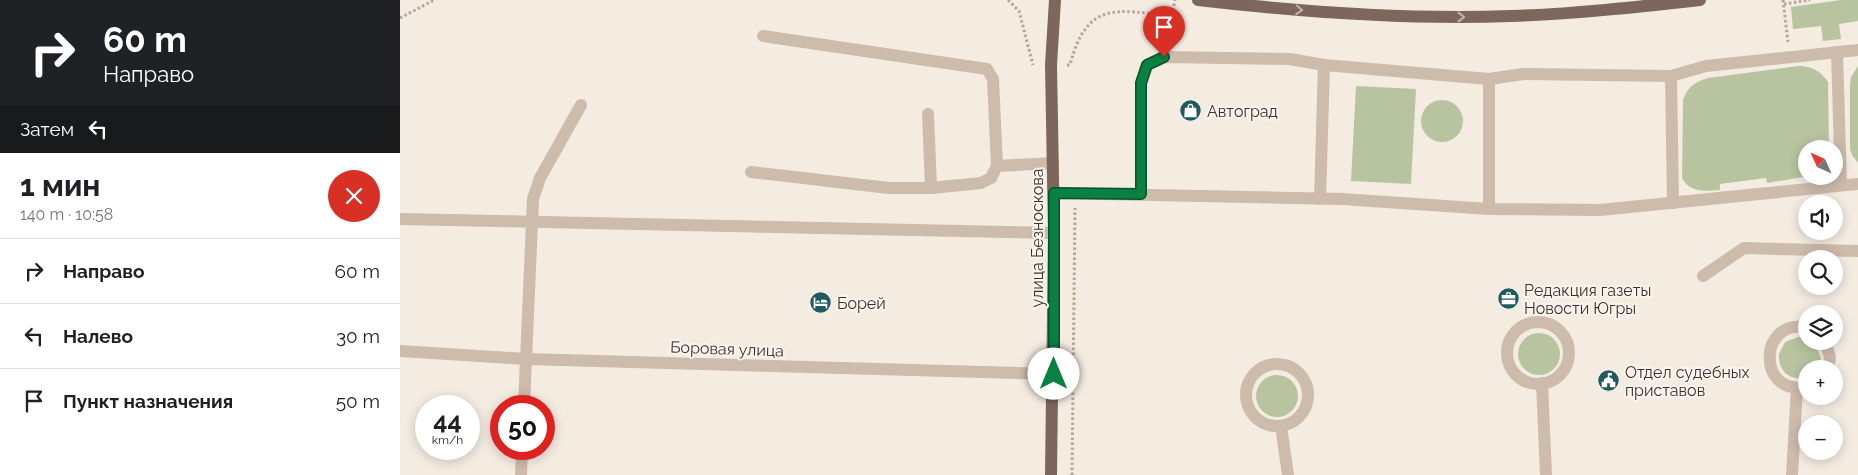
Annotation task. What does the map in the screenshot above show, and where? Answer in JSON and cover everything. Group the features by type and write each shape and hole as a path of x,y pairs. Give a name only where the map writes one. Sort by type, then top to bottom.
{"main road":[{"name":"улица Безноскова","path":"1051,475 1054,374 1054,193 1051,65 1055,0"},
{"path":"1198,0 1365,15 1457,17 1575,13 1700,0"}],"street":[{"path":"751,172 889,188 931,188 981,183 991,178 997,166 993,79 988,69 763,36"},
{"path":"1141,194 1141,83 1143,72 1154,60 1164,57 1278,59 1324,65 1490,79 1524,74 1671,76 1706,66 1858,50"},
{"path":"1838,52 1840,140"},
{"path":"1320,199 1324,65"},
{"path":"1671,76 1672,203"},
{"path":"1489,208 1490,79"},
{"path":"524,395 533,199 540,178 581,106"},
{"path":"928,114 931,188"},
{"path":"997,166 1053,163"},
{"path":"1843,185 1858,184"},
{"path":"1054,193 1320,199 1489,208 1600,210 1841,185"},
{"path":"400,220 1054,233"},
{"path":"1703,276 1744,248 1858,251"},
{"path":"1531,323 1546,323 1555,327 1562,334 1569,348 1569,358 1563,372 1551,381 1542,384 1531,383 1522,379 1512,368 1508,359 1511,339 1521,328 1531,323"},
{"path":"1798,327 1782,332 1772,343 1769,353 1770,368 1775,376 1783,383 1798,386"},
{"name":"Боровая улица","path":"400,351 526,359 1054,374"},
{"path":"1269,366 1284,366 1294,370 1301,376 1307,390 1308,400 1302,414 1294,421 1281,426 1270,425 1261,421 1253,414 1247,401 1247,391 1253,377 1269,366"},
{"path":"1542,384 1546,475"},
{"path":"1792,475 1800,405"},
{"path":"1281,426 1288,475"},
{"path":"521,475 522,460"}],"path":[{"path":"400,18 434,0"},
{"path":"1008,0 1019,11 1032,65 1070,65 1078,39 1089,24 1104,14 1126,11 1172,16 1175,0"},
{"path":"1790,56 1784,2 1810,0"},
{"path":"1072,475 1075,194"}],"green space":[{"path":"1841,0 1858,0 1858,21 1839,24 1841,39 1823,41 1821,26 1793,29 1791,7"},
{"path":"1798,66 1815,70 1828,82 1829,140 1798,140 1798,178 1767,183 1766,178 1720,184 1720,190 1703,191 1694,189 1685,183 1682,178 1683,100 1689,88 1695,83 1708,78"},
{"path":"1858,66 1858,163 1850,149 1850,85 1851,77"},
{"path":"1356,86 1416,89 1411,184 1351,181"},
{"path":"1446,100 1454,103 1460,109 1463,121 1460,133 1454,139 1438,142 1430,139 1424,133 1421,117 1424,109 1430,103"},
{"path":"1543,333 1551,336 1557,342 1560,354 1557,366 1551,372 1535,375 1527,372 1521,366 1518,350 1521,342 1527,336"},
{"path":"1798,337 1798,350 1818,350 1820,360 1798,360 1798,379 1786,374 1779,360 1779,354 1785,342"},
{"path":"1281,375 1289,378 1295,384 1298,396 1295,408 1289,414 1273,417 1265,414 1259,408 1256,392 1259,384 1265,378"}],"place":[{"name":"Автоград","path":"1191,111"},
{"name":"Редакция газеты Новости Югры","path":"1508,299"},
{"name":"Борей","path":"821,303"},
{"name":"Отдел судебных приставов","path":"1609,381"}],"route":[{"path":"1054,374 1054,193 1141,194 1141,83 1143,72 1147,65 1154,60 1164,57"}]}
